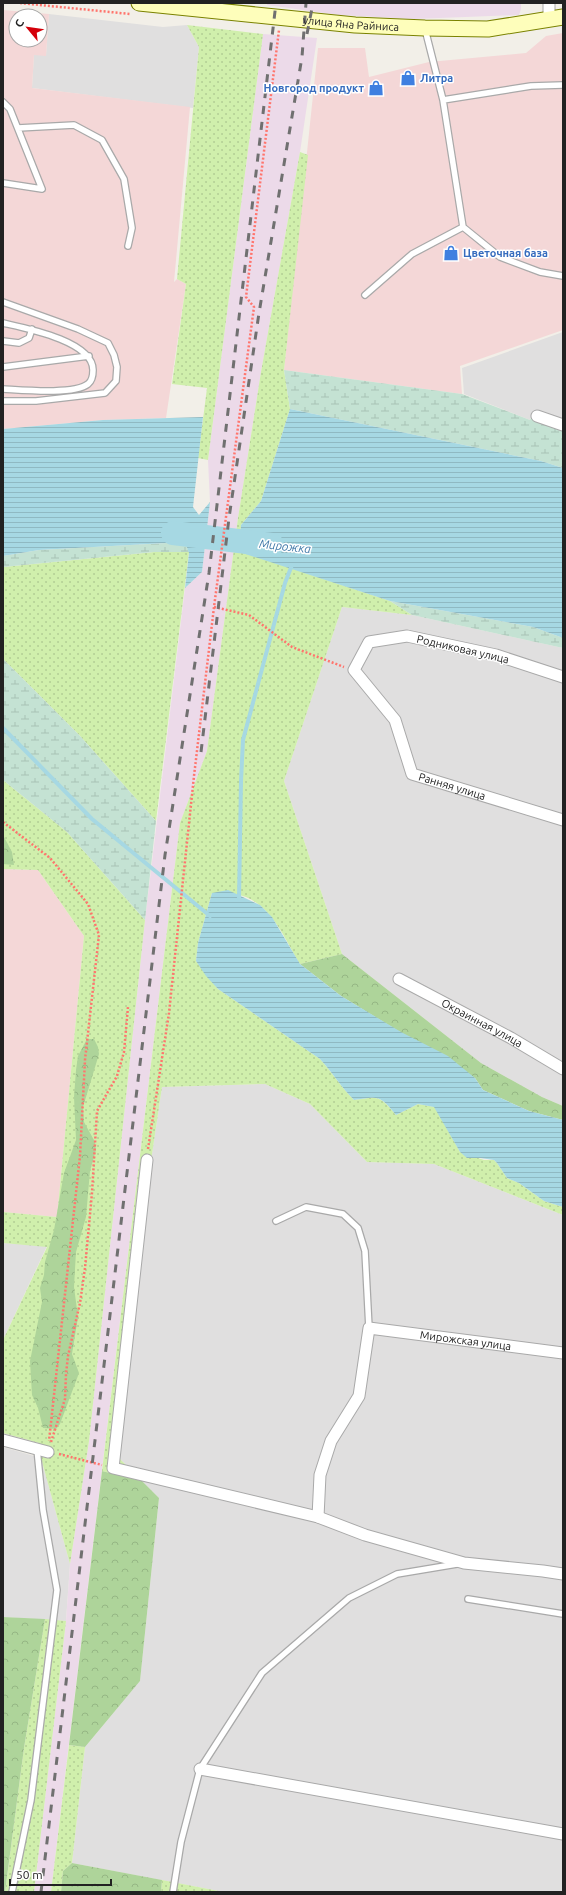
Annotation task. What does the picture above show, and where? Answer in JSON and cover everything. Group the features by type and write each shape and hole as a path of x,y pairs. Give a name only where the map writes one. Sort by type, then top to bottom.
{"street":[{"name":"улица Яна Райниса","path":"139,3 355,25 425,28 488,29 556,18"},
{"path":"549,3 556,18"},
{"path":"537,416 563,425"},
{"name":"Родниковая улица","path":"354,670 369,642 407,636 496,655 563,677"},
{"name":"Ранняя улица","path":"354,670 395,720 412,774 563,820"},
{"name":"Окраинная улица","path":"399,979 511,1038 563,1069"},
{"path":"147,1160 113,1468 318,1517 365,1535 464,1563 543,1570 563,1574"},
{"path":"318,1517 320,1475 330,1441 359,1396 369,1328"},
{"name":"Мирожская улица","path":"369,1328 563,1353"},
{"path":"3,1440 48,1452"},
{"path":"200,1770 563,1834"}],"lane":[{"path":"425,28 443,100 463,227 500,257 540,272 563,276"},
{"path":"443,100 531,86 563,85"},
{"path":"3,102 10,109 42,189 3,183"},
{"path":"18,128 74,125 102,140 124,179 132,228 128,246"},
{"path":"365,295 412,254 463,227"},
{"path":"3,302 108,343 118,367 116,381 105,393 36,400 3,401"},
{"path":"3,323 32,329 62,340 88,356 93,366 93,377 88,384 75,389 56,391 3,389"},
{"path":"3,341 19,342 28,338 32,329"},
{"path":"3,367 88,356"},
{"path":"276,1221 306,1207 342,1214 358,1228 365,1251 369,1328"},
{"path":"12,1892 31,1800 57,1590 43,1510 37,1449"},
{"path":"173,1892 181,1842 200,1770 262,1673 349,1598 397,1574 464,1563"},
{"path":"468,1599 563,1614"}],"path":[{"path":"147,1160 168,1021 214,607 254,307 246,297 279,29"},
{"path":"214,607 237,611 249,615 292,647 354,670"},
{"path":"3,822 50,858 88,904 100,935 85,1060 80,1156 48,1452"},
{"path":"48,1452 65,1399 67,1362 83,1282 92,1193 97,1111 117,1076 124,1052 128,1007"},
{"path":"48,1452 113,1468"}],"shaded area":[{"path":"267,3 521,3 521,9 519,15 414,19 339,15 267,5"},
{"path":"3,10 8,10 8,48 47,48 46,56 34,55 32,88 190,107 174,282 177,279 186,284 166,418 103,420 3,429"},
{"path":"49,14 163,27 187,25 199,47 193,108 32,88 34,55 46,55 47,48 48,48"},
{"path":"563,33 563,330 460,366 462,394 284,370 318,48 365,48 369,77 429,62 526,53 546,36"},
{"path":"263,34 317,38 300,152 261,372 238,518 207,751 180,823 51,1892 34,1892 66,1621 70,1564 89,1441 145,920 185,588 202,572 210,502 208,460"},
{"path":"563,332 563,422 534,411 530,420 464,394 462,368"},
{"path":"342,607 412,615 563,648 563,1106 542,1097 481,1063 342,954 284,781"},
{"path":"3,869 38,870 84,936 57,1217 3,1212"},
{"path":"265,1084 310,1104 367,1162 434,1164 563,1215 563,1892 224,1892 72,1863 85,1747 140,1681 159,1498 119,1458 151,1161 162,1087"},
{"path":"3,1243 47,1246 3,1340"},
{"path":"3,1447 41,1458 70,1564 66,1621 3,1617"}],"green space":[{"path":"187,25 263,34 208,460 198,458 207,388 172,384 186,284 177,279 199,47"},
{"path":"300,152 308,155 284,370 290,409 261,501 241,525 239,551 390,601 412,615 342,607 284,781 342,954 300,964 278,926 256,902 246,897 233,894 212,893 198,943 196,961 218,989 320,1059 354,1100 378,1098 382,1100 396,1115 418,1104 435,1107 460,1152 484,1160 494,1160 507,1178 519,1183 544,1201 563,1207 563,1215 434,1164 367,1162 310,1104 265,1084 162,1087 151,1161 119,1458 142,1481 102,1471 180,823 207,751 238,518 261,372"},
{"path":"284,370 462,394 530,420 534,411 563,422 563,468 541,461 290,409"},
{"path":"185,542 189,552 154,552 3,567 3,556 39,550"},
{"path":"154,552 189,552 156,821 80,736 3,659 3,567"},
{"path":"390,601 533,627 563,638 563,648 412,615"},
{"path":"3,659 80,736 156,821 145,920 67,832 3,780"},
{"path":"3,780 67,832 145,920 89,1441 70,1564 41,1458 39,1443 3,1433 3,1340 47,1247 3,1243 3,1212 57,1217 84,936 38,870 3,869"},
{"path":"3,835 12,852 14,865 3,864"},
{"path":"342,954 481,1063 542,1097 563,1106 563,1120 529,1111 483,1090 475,1078 341,996 300,964"},
{"path":"87,1039 94,1039 98,1047 99,1054 83,1107 84,1122 95,1142 96,1150 90,1171 86,1217 76,1252 74,1287 78,1317 72,1354 79,1373 60,1424 56,1429 43,1428 38,1408 32,1395 30,1361 42,1302 40,1288 44,1275 45,1262 54,1230 64,1173 76,1140 74,1097 76,1070 78,1056"},
{"path":"102,1471 142,1481 159,1498 140,1681 85,1747 69,1745"},
{"path":"3,1617 45,1619 24,1748 5,1892 3,1892"},
{"path":"45,1619 66,1621 34,1892 5,1892 24,1748"},
{"path":"69,1745 85,1747 72,1863 63,1871 61,1892 51,1892"},
{"path":"72,1863 162,1880 161,1892 61,1892 63,1871"},
{"path":"162,1880 224,1892 161,1892"}],"water":[{"path":"290,409 541,461 563,468 563,638 533,627 390,601 239,552 241,525 261,501"},
{"path":"203,417 193,507 199,515 210,502 202,572 185,588 189,553 185,542 39,550 3,556 3,429 103,420"},
{"path":"228,890 260,905 272,917 300,964 341,996 401,1032 448,1056 475,1078 483,1090 529,1111 563,1120 563,1207 544,1201 519,1183 507,1178 494,1160 467,1158 460,1152 434,1107 418,1104 396,1115 382,1100 378,1098 354,1100 320,1059 218,989 206,976 196,961 198,943 212,893"}],"waterway":[{"name":"Мирожка","path":"173,533 272,545"},
{"path":"239,899 243,740 285,583 292,565"},
{"path":"3,728 92,819 210,916"}],"railway":[{"path":"41,1892 165,855 209,573 276,3"},
{"path":"201,752 229,518 259,313 302,57 306,3"},
{"path":"307,34 313,3"}],"place":[{"name":"Литра","path":"408,78"},
{"name":"Новгород продукт","path":"376,88"},
{"name":"Цветочная база","path":"451,253"}]}
